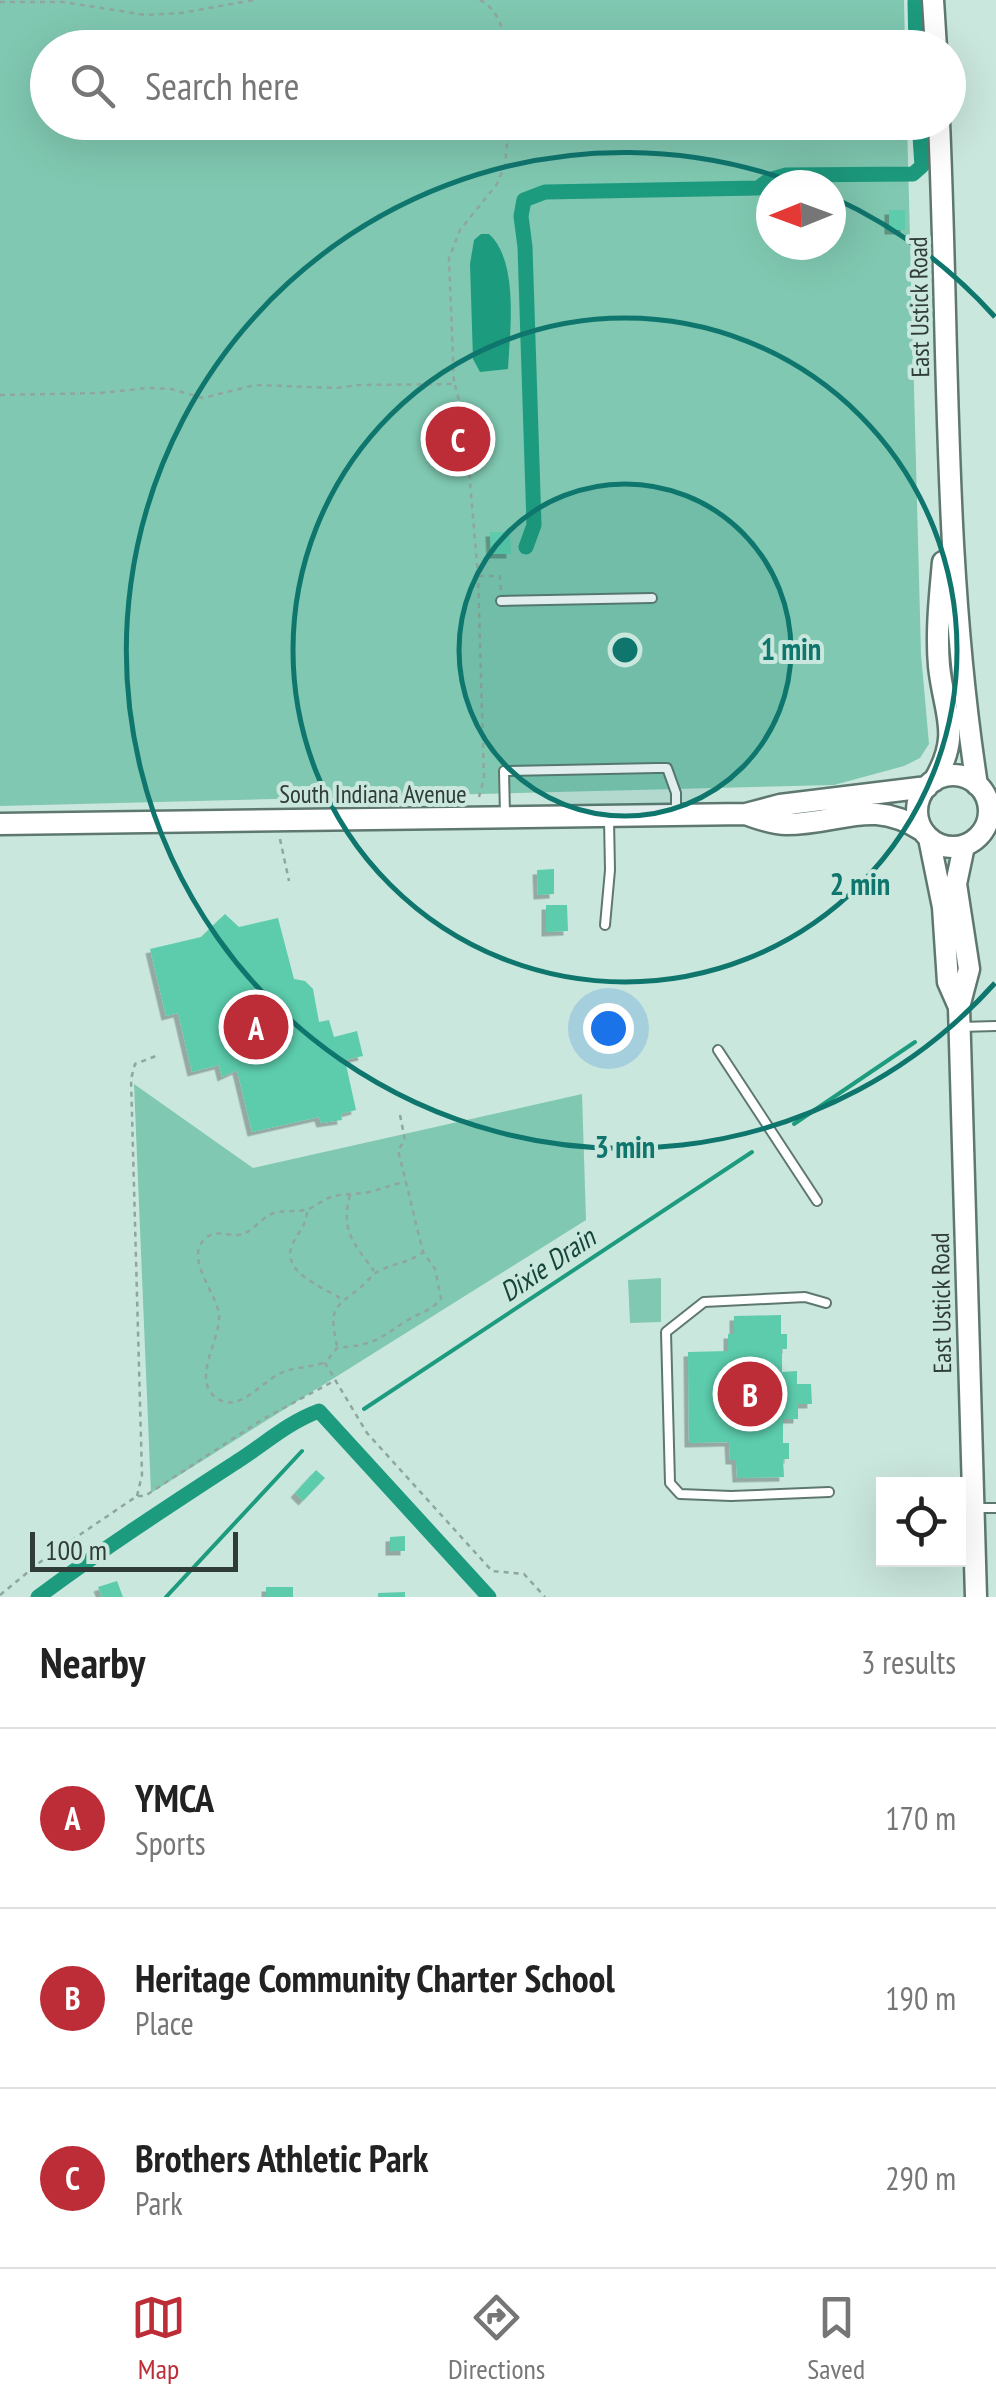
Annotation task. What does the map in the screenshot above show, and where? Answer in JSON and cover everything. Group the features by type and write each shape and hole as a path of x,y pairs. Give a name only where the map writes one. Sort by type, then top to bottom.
{"main road":[{"path":"934,0 935,30"},
{"name":"East Ustick Road","path":"940,140 950,490 962,670 986,793"},
{"name":"East Ustick Road","path":"931,784 942,768 952,732 939,667 938,627 950,490"},
{"path":"968,844 988,820 986,793 961,776 931,784 918,804 926,834 945,846 968,844 996,835"},
{"name":"South Indiana Avenue","path":"0,824 746,814 931,784"},
{"name":"South Indiana Avenue","path":"746,814 781,824 885,812 926,834"},
{"name":"East Ustick Road","path":"926,834 943,907 948,982 959,1017"},
{"name":"East Ustick Road","path":"968,844 956,884 969,969 959,1017 976,1597"}],"lane":[{"path":"501,601 652,598"},
{"path":"505,819 504,771 625,768 667,768 676,793 676,816"},
{"path":"605,925 609,817"},
{"path":"959,1017 996,1026"},
{"path":"718,1050 816,1201"},
{"path":"826,1302 805,1297 704,1302 666,1332 670,1483 680,1494 828,1492"},
{"path":"972,1508 996,1508"}],"path":[{"path":"0,2 63,2 146,15 254,0"},
{"path":"480,0 488,4 502,30"},
{"path":"478,797 484,778 478,576 465,423 454,384 449,258 460,230 498,184 505,166 507,140"},
{"path":"0,394 100,393 148,388 171,389 203,398 254,385 336,388 358,384 454,384"},
{"path":"478,576 500,576 501,601"},
{"path":"280,818 280,847 289,882"},
{"path":"136,1496 142,1475 131,1080 135,1064 156,1056"},
{"path":"400,1115 404,1140 398,1150 406,1182 423,1252 435,1270 442,1299 433,1309 404,1322 381,1340 337,1348 325,1362 287,1370 236,1402 223,1402 206,1385 206,1370 220,1318 198,1260 198,1248 205,1238 216,1232 244,1234 269,1214 307,1210 334,1196 406,1182"},
{"path":"350,1194 347,1229 353,1245 375,1272"},
{"path":"307,1210 306,1223 290,1245 291,1260 299,1274 341,1298"},
{"path":"337,1348 334,1311 341,1298 367,1282 375,1272 412,1261 423,1252"},
{"path":"325,1362 366,1433 492,1571 524,1574 546,1597"},
{"path":"0,1595 44,1559 136,1496 145,1496 264,1418 336,1380"}],"shaded area":[{"path":"0,0 904,0 905,30 30,30 30,140 907,140 921,654 929,744 920,758 834,785 0,806"},
{"path":"489,234 505,261 511,317 508,369 480,372 473,359 470,264 474,240"},
{"path":"134,1084 253,1168 582,1094 586,1220 151,1493"},
{"path":"661,1278 661,1322 630,1323 628,1280"}],"building":[{"path":"889,210 905,210 905,230 889,230"},
{"path":"490,532 510,532 511,554 491,554"},
{"path":"554,869 554,894 538,895 537,870"},
{"path":"546,905 567,905 568,931 546,932"},
{"path":"225,914 239,927 278,918 294,979 305,981 313,989 319,1022 329,1020 334,1037 357,1031 363,1056 345,1060 356,1110 341,1114 342,1120 321,1123 319,1117 252,1132 237,1070 222,1077 219,1065 192,1072 178,1013 166,1016 150,949 201,937"},
{"path":"781,1315 781,1334 787,1334 787,1349 782,1349 782,1372 797,1371 797,1384 811,1384 812,1404 798,1404 798,1419 783,1419 783,1443 789,1443 789,1459 783,1459 784,1477 737,1478 729,1442 689,1443 688,1352 728,1351 728,1334 734,1334 734,1316"},
{"path":"316,1470 325,1478 303,1501 295,1493"},
{"path":"405,1536 405,1551 390,1551 390,1537"},
{"path":"117,1581 123,1597 102,1597 98,1587"},
{"path":"266,1587 293,1587 293,1597 266,1597"},
{"path":"405,1592 405,1597 378,1597 378,1593"}],"waterway":[{"path":"915,2 916,30"},
{"path":"526,547 534,525 521,216 524,200 545,192 758,188 786,175 913,174 922,166 920,140"},
{"name":"Dixie Drain","path":"794,1124 915,1042"},
{"name":"Dixie Drain","path":"364,1409 752,1152"},
{"path":"38,1597 278,1433 319,1411 489,1597"},
{"name":"Dixie Drain","path":"166,1597 302,1451"}],"place":[{"name":"Brothers Athletic Park","path":"458,439"},
{"name":"YMCA","path":"256,1027"},
{"name":"Heritage Community Charter School","path":"750,1394"}]}
